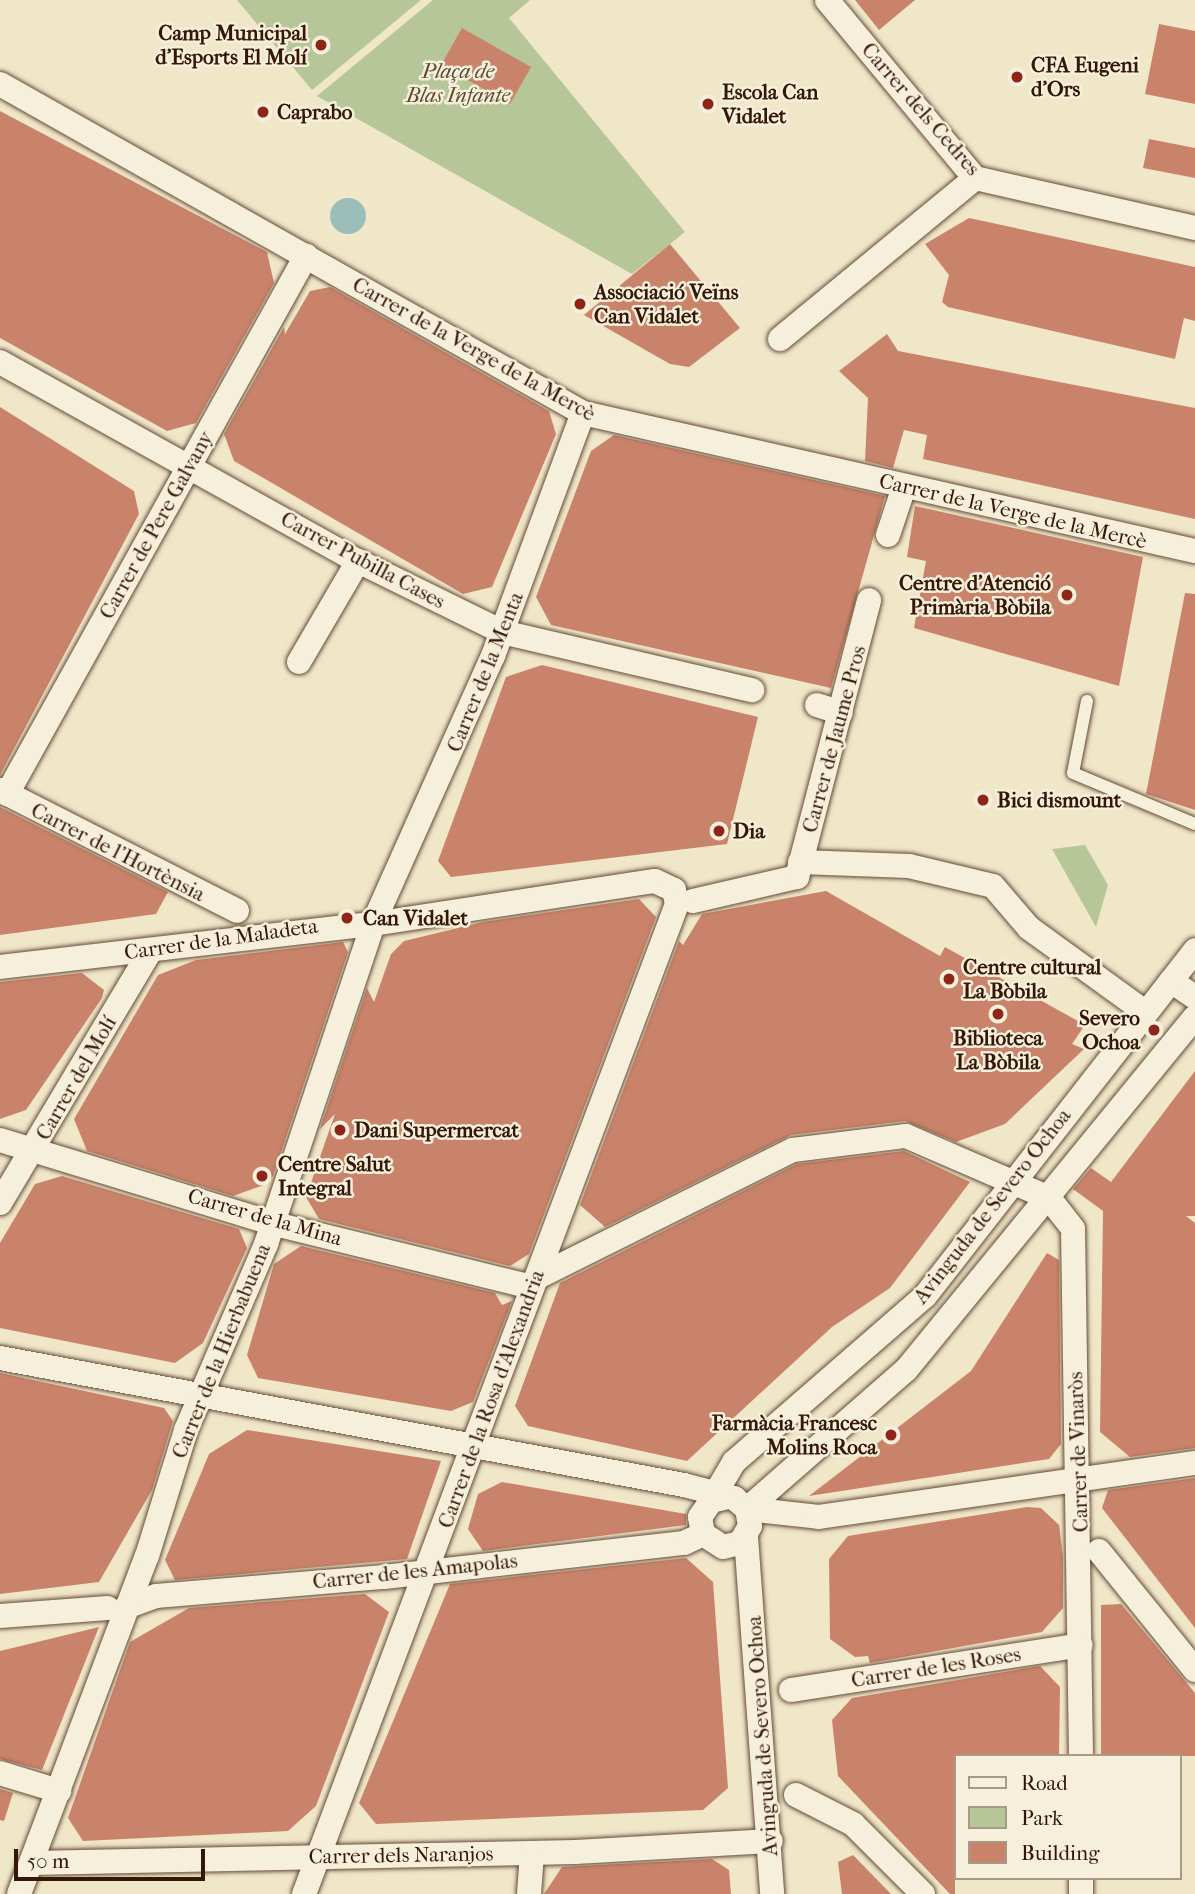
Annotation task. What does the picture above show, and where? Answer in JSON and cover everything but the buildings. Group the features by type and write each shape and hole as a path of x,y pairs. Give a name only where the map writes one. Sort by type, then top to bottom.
{"street":[{"name":"Carrer dels Cedres","path":"827,0 975,178 1195,228"},
{"name":"Carrer de la Verge de la Mercè","path":"0,84 583,413 1195,551"},
{"path":"780,339 975,178"},
{"name":"Carrer de Pere Galvany","path":"4,792 306,256"},
{"name":"Carrer Pubilla Cases","path":"0,362 358,561 502,632 752,690"},
{"name":"Carrer de la Menta","path":"373,924 502,632 583,413"},
{"path":"888,535 904,487"},
{"path":"299,662 358,561"},
{"name":"Carrer de Jaume Pros","path":"799,869 869,600"},
{"path":"817,705 841,713"},
{"name":"Carrer de l'Hortènsia","path":"4,792 237,911"},
{"path":"685,903 799,869 909,866 993,886 1029,928 1145,1012"},
{"name":"Carrer de la Maladeta","path":"0,967 373,924 655,881 674,890 685,903"},
{"name":"Carrer de la Rosa d'Alexandria","path":"304,1894 534,1282 685,903"},
{"name":"Carrer de la Hierbabuena","path":"19,1894 59,1791 117,1608 271,1223 373,924"},
{"name":"Avinguda de Severo Ochoa","path":"772,1894 771,1841 746,1537 725,1500 734,1462 925,1296 1014,1177 1195,950"},
{"name":"Carrer del Molí","path":"0,1203 150,951"},
{"path":"1171,981 1195,997"},
{"name":"Avinguda de Severo Ochoa","path":"725,1500 906,1370 1195,1017"},
{"path":"534,1282 793,1150 906,1136 1014,1177"},
{"name":"Carrer de la Mina","path":"0,1140 35,1148 271,1223 534,1282"},
{"name":"Carrer de Vinaròs","path":"1014,1177 1049,1198 1073,1229 1080,1480 1081,1754"},
{"path":"0,1358 474,1447 725,1500 836,1515 1195,1463"},
{"path":"725,1500 700,1517 703,1534 723,1547 746,1537"},
{"name":"Carrer de les Amapolas","path":"0,1616 117,1608 156,1595 684,1543 703,1534"},
{"path":"1099,1551 1195,1670"},
{"name":"Carrer de les Roses","path":"791,1690 1081,1645"},
{"path":"0,1773 59,1791"},
{"path":"796,1795 853,1824 923,1894"},
{"name":"Carrer dels Naranjos","path":"30,1863 319,1855 532,1853 771,1841"},
{"path":"529,1894 532,1853"}],"lane":[{"path":"1087,701 1073,773 1195,824"}],"green space":[{"name":"Camp Municipal d’Esports El Molí","path":"237,0 421,0 312,90"},
{"name":"Plaça de Blas Infante","path":"433,0 530,0 509,18 685,232 632,274 317,96"},
{"path":"1085,845 1108,885 1096,927 1052,849"}],"water":[{"path":"348,198 361,203 366,216 361,229 348,234 335,229 330,216 335,203"}],"place":[{"name":"Camp Municipal d’Esports El Molí","path":"321,45"},
{"name":"CFA Eugeni d'Ors","path":"1017,77"},
{"name":"Escola Can Vidalet","path":"708,104"},
{"name":"Caprabo","path":"263,112"},
{"name":"Associació Veïns Can Vidalet","path":"580,304"},
{"name":"Centre d'Atenció Primària Bòbila","path":"1067,595"},
{"name":"Bici dismount","path":"983,800"},
{"name":"Dia","path":"719,831"},
{"name":"Can Vidalet","path":"347,918"},
{"name":"Centre cultural La Bòbila","path":"949,979"},
{"name":"Biblioteca La Bòbila","path":"998,1014"},
{"name":"Severo Ochoa","path":"1154,1030"},
{"name":"Dani Supermercat","path":"340,1130"},
{"name":"Centre Salut Integral","path":"262,1176"},
{"name":"Farmàcia Francesc Molins Roca","path":"891,1435"}]}
